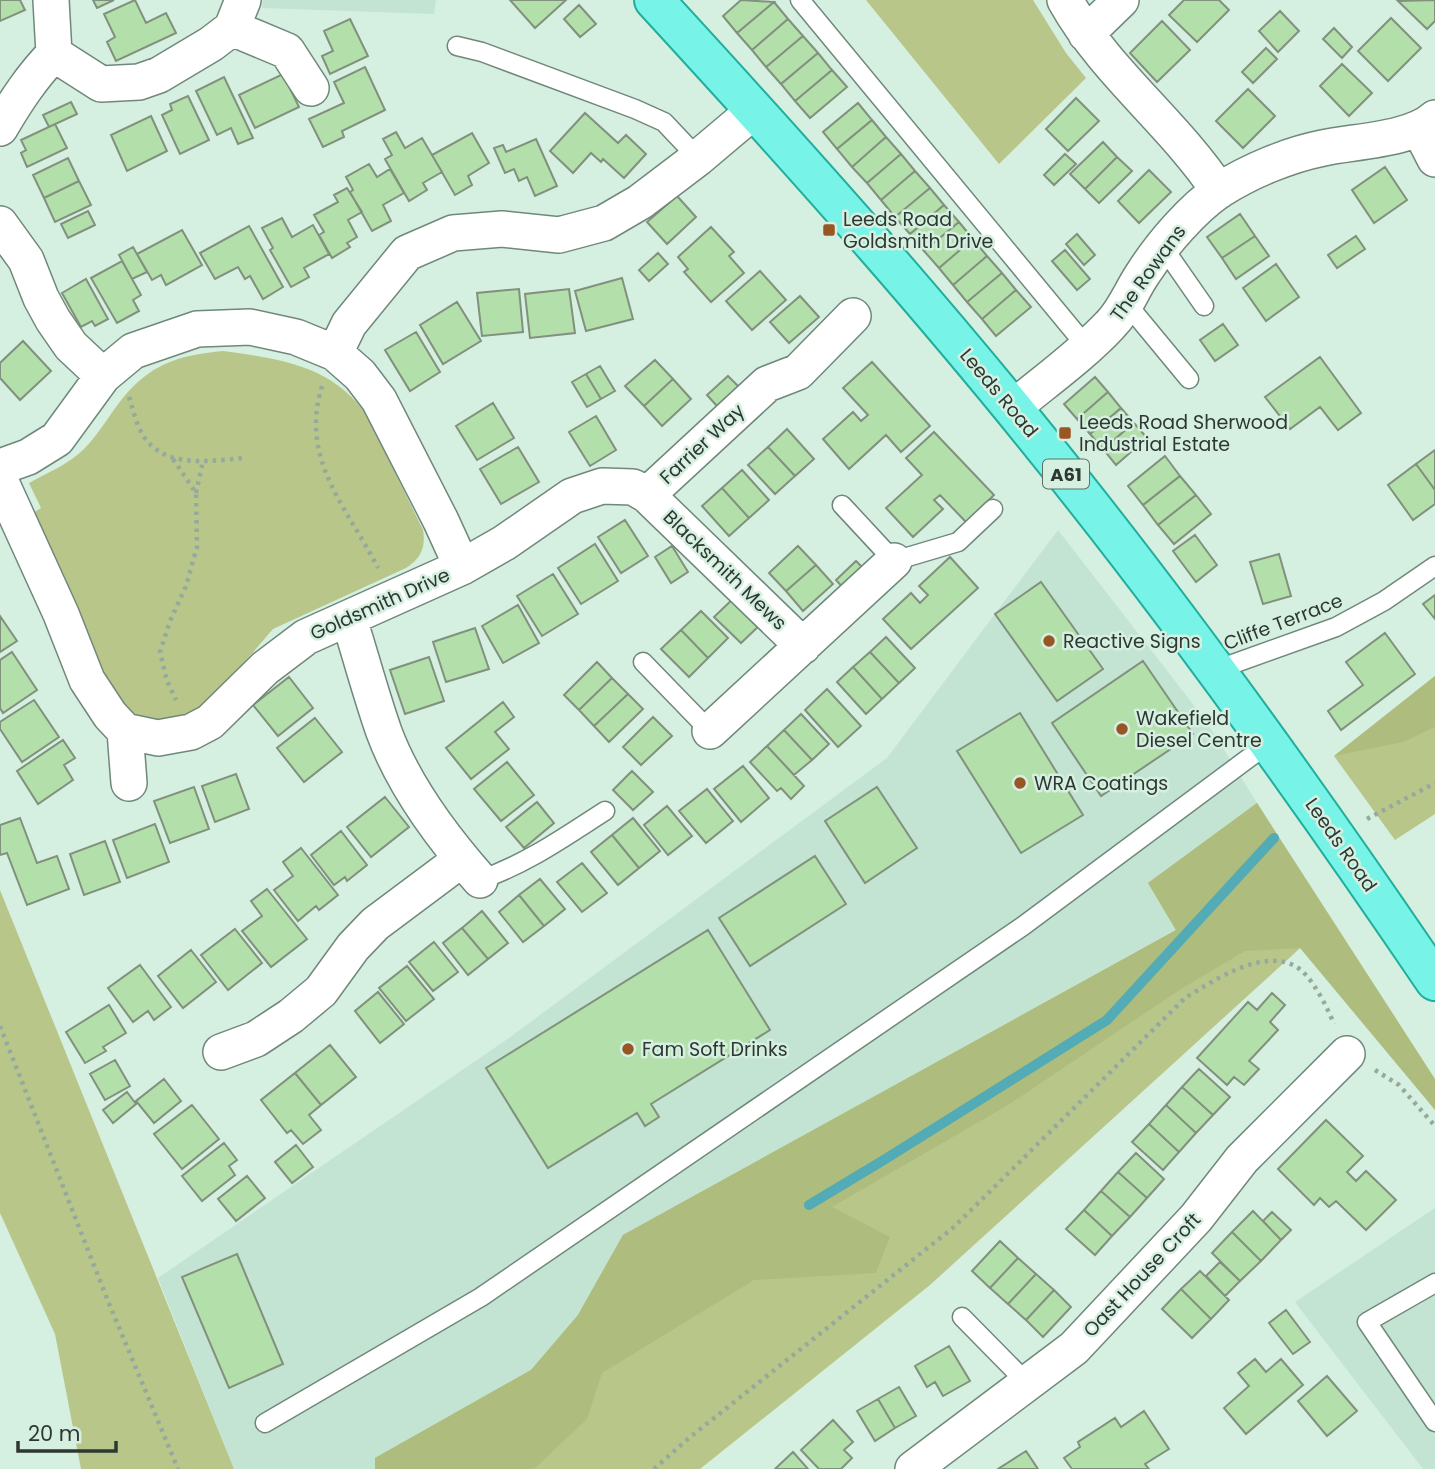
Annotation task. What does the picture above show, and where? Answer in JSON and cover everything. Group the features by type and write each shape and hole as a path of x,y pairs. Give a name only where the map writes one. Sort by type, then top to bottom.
{"main road":[{"name":"Leeds Road","path":"654,0 880,250 1084,496 1269,743 1435,981"}],"street":[{"path":"0,128 18,97 54,54 51,0"},
{"path":"1065,0 1106,60 1192,152 1219,191"},
{"path":"1086,34 1121,0"},
{"path":"54,54 101,84 138,82 159,75 211,44 237,14 287,51 311,88"},
{"path":"335,354 349,324 407,253 453,233 502,229 559,235 604,223 640,202 755,110"},
{"name":"The Rowans","path":"1013,408 1110,325 1127,304 1144,271 1163,247 1192,213 1219,191 1263,167 1320,148 1395,135 1427,123 1435,159"},
{"path":"0,224 26,260 53,320 71,346 103,376"},
{"name":"Farrier Way","path":"462,567 505,543 572,496 602,486 633,487 647,495 767,384 798,372 853,316"},
{"name":"Goldsmith Drive","path":"0,467 28,457 57,439 103,376 133,351 197,329 250,327 296,337 335,354 360,375 379,400 441,521 462,567 394,600 306,637 284,652 210,722 191,732 158,738 125,731"},
{"path":"0,480 61,614 87,680 110,715 125,731 129,783"},
{"name":"Blacksmith Mews","path":"647,495 803,646"},
{"name":"Blacksmith Mews","path":"710,731 894,561"},
{"path":"221,1052 257,1039 321,991 375,923 471,869 410,786 385,734 349,619"},
{"name":"Oast House Croft","path":"913,1469 1074,1348 1196,1218 1242,1159 1348,1054"}],"lane":[{"path":"800,0 1086,346"},
{"path":"457,46 482,52 664,122 698,158"},
{"path":"1163,247 1204,306"},
{"path":"1127,304 1189,379"},
{"path":"842,505 894,561 958,542 993,509"},
{"name":"Cliffe Terrace","path":"1216,670 1336,627 1384,601 1435,566"},
{"path":"643,662 710,731"},
{"path":"265,1423 481,1297 1023,926 1269,743"},
{"path":"471,869 539,855 605,810"},
{"path":"1435,1283 1367,1322 1435,1422"},
{"path":"962,1317 1028,1384"}],"path":[{"path":"335,354 315,410 316,434 323,471 370,552 394,600"},
{"path":"103,376 129,397 138,424 151,445 173,459 196,493"},
{"path":"173,459 203,461 246,458"},
{"path":"191,732 167,681 160,652 186,586 197,547 196,493 203,461"},
{"path":"317,473 323,471"},
{"path":"1335,836 1435,783"},
{"path":"654,1469 689,1438 954,1227 1185,998 1228,972 1270,960 1296,966 1321,995 1348,1054 1399,1085 1435,1126"},
{"path":"0,1026 108,1301 178,1469"}],"shaded area":[{"path":"263,0 436,0 434,14 262,8"},
{"path":"1058,530 1206,721 1257,803 1148,883 1177,929 624,1235 578,1315 531,1370 375,1458 375,1469 234,1469 158,1278 509,1038 887,758"},
{"path":"1435,1208 1435,1469 1423,1469 1295,1302"}],"green space":[{"path":"866,0 1033,0 1066,53 1086,78 999,164"},
{"path":"223,351 265,357 304,368 322,375 354,400 368,417 423,530 423,547 419,557 406,568 273,629 212,700 183,721 147,721 131,713 118,700 103,675 33,513 41,508 29,483 65,464 84,449 127,393 148,374 182,358"},
{"path":"1435,676 1435,814 1395,840 1334,756"},
{"path":"1435,676 1435,727 1403,742 1334,756"},
{"path":"1257,803 1331,920 930,1285 700,1469 375,1469 375,1458 531,1370 578,1315 623,1235 1176,930 1148,883"},
{"path":"1257,803 1435,1079 1435,1110 1300,948 1245,951 1178,991 1008,1105 832,1207 890,1237 876,1273 754,1280 602,1373 587,1419 534,1469 375,1469 375,1458 531,1370 578,1315 623,1235 1176,930 1148,883"},
{"path":"0,890 234,1469 81,1469 55,1334 0,1213"}],"building":[{"path":"0,0 20,0 25,10 0,21"},
{"path":"93,0 114,0 97,8"},
{"path":"135,0 146,23 166,13 176,33 116,61 107,42 115,37 104,14"},
{"path":"510,0 566,0 535,28"},
{"path":"741,0 774,2 737,33 723,16"},
{"path":"1184,0 1219,0 1229,10 1197,42 1169,15"},
{"path":"1435,0 1435,21 1427,29 1398,1"},
{"path":"774,2 788,19 752,50 737,33"},
{"path":"579,5 596,24 580,37 564,19"},
{"path":"1280,11 1299,31 1278,52 1259,31"},
{"path":"1391,18 1421,48 1388,81 1358,51"},
{"path":"350,19 368,56 330,74 322,56 333,51 324,31"},
{"path":"788,19 803,36 766,67 752,50"},
{"path":"1162,21 1190,50 1157,82 1130,53"},
{"path":"1334,28 1352,47 1342,58 1323,39"},
{"path":"803,36 818,53 781,84 766,67"},
{"path":"1266,48 1277,59 1253,83 1242,72"},
{"path":"818,53 832,70 795,101 781,84"},
{"path":"1342,64 1372,93 1349,116 1320,86"},
{"path":"365,67 385,110 342,131 344,137 323,147 309,119 344,103 334,82"},
{"path":"832,70 847,87 810,118 795,101"},
{"path":"283,74 299,107 255,128 239,95"},
{"path":"224,77 253,138 238,144 231,128 217,135 196,91"},
{"path":"1248,89 1275,116 1243,148 1216,121"},
{"path":"188,96 209,140 180,154 162,115 172,110 170,104"},
{"path":"1076,98 1099,121 1068,151 1046,129"},
{"path":"71,102 77,114 49,127 43,115"},
{"path":"858,103 872,120 837,149 823,132"},
{"path":"585,113 618,143 626,135 646,154 624,178 603,159 601,162 591,153 573,173 550,151"},
{"path":"151,116 167,151 127,171 111,135"},
{"path":"872,120 886,137 852,167 837,149"},
{"path":"55,124 67,148 27,167 21,153 26,150 21,140"},
{"path":"396,132 405,148 422,138 442,172 423,183 427,190 409,201 385,159 392,155 383,139"},
{"path":"472,133 489,163 468,176 472,185 455,195 432,155"},
{"path":"886,137 901,154 867,183 852,167"},
{"path":"536,139 557,186 535,196 527,177 519,181 514,169 505,173 494,148 503,145 506,152"},
{"path":"1103,142 1117,157 1085,189 1070,174"},
{"path":"901,154 915,171 881,200 867,183"},
{"path":"1065,154 1076,164 1054,185 1044,175"},
{"path":"1117,157 1132,171 1099,203 1085,189"},
{"path":"68,158 79,181 44,198 33,175"},
{"path":"369,164 377,177 390,169 404,193 383,205 391,221 372,231 350,192 353,190 346,177"},
{"path":"1385,167 1407,200 1374,223 1352,190"},
{"path":"1149,170 1171,192 1139,223 1118,201"},
{"path":"915,171 930,188 895,217 881,200"},
{"path":"79,181 91,205 55,222 44,198"},
{"path":"347,188 362,212 348,220 357,237 347,243 350,247 332,258 319,235 324,232 314,215 338,202 334,195"},
{"path":"930,188 944,205 910,234 895,217"},
{"path":"677,196 696,217 667,244 647,222"},
{"path":"944,205 959,222 924,251 910,234"},
{"path":"88,211 95,225 68,238 61,224"},
{"path":"1240,214 1255,236 1222,258 1207,237"},
{"path":"282,218 292,237 313,225 329,254 304,268 309,277 291,287 270,250 273,248 262,228"},
{"path":"959,222 973,239 939,268 924,251"},
{"path":"249,226 283,287 263,299 250,276 245,279 238,267 215,279 200,253"},
{"path":"711,227 734,252 729,256 744,273 711,302 684,272 688,269 678,257"},
{"path":"182,230 202,265 166,285 161,275 152,280 137,254"},
{"path":"1077,234 1095,255 1084,265 1066,244"},
{"path":"1255,236 1269,256 1236,279 1222,258"},
{"path":"1356,236 1365,249 1337,268 1328,255"},
{"path":"973,239 987,256 953,285 939,268"},
{"path":"133,247 147,272 132,279 119,255"},
{"path":"1065,250 1090,279 1077,290 1052,261"},
{"path":"658,253 668,264 649,281 639,270"},
{"path":"987,256 1002,273 967,302 953,285"},
{"path":"122,261 141,295 133,300 139,311 117,323 91,278"},
{"path":"1276,264 1299,297 1266,321 1243,288"},
{"path":"760,271 786,300 752,330 726,301"},
{"path":"1002,273 1016,290 982,319 967,302"},
{"path":"622,278 633,319 586,331 575,291"},
{"path":"86,279 108,319 95,326 92,321 81,327 62,293"},
{"path":"519,289 523,332 482,336 477,293"},
{"path":"569,289 575,333 530,338 525,294"},
{"path":"1016,290 1031,307 996,336 982,319"},
{"path":"800,296 819,317 789,343 770,322"},
{"path":"457,302 481,341 443,364 420,325"},
{"path":"1223,324 1238,345 1215,361 1200,340"},
{"path":"416,332 440,372 410,391 385,350"},
{"path":"23,341 51,371 20,400 0,378 0,363"},
{"path":"1320,357 1361,413 1338,430 1320,407 1290,429 1265,397"},
{"path":"655,360 673,379 644,406 625,386"},
{"path":"872,362 930,426 901,452 886,435 849,469 823,439 853,412 861,421 868,415 843,388"},
{"path":"600,366 615,391 601,399 586,374"},
{"path":"586,374 601,399 587,407 572,382"},
{"path":"728,376 739,387 717,406 707,395"},
{"path":"1095,377 1108,392 1077,419 1064,404"},
{"path":"673,379 691,399 662,426 644,406"},
{"path":"1108,392 1121,408 1090,434 1077,419"},
{"path":"493,403 514,438 477,460 456,426"},
{"path":"1121,408 1134,423 1103,449 1090,434"},
{"path":"596,416 616,450 590,466 569,432"},
{"path":"1134,423 1147,438 1116,465 1103,449"},
{"path":"787,429 814,459 795,476 768,447"},
{"path":"934,432 994,495 966,522 940,495 934,500 943,509 913,537 886,508 922,475 906,458"},
{"path":"518,447 539,482 501,504 480,469"},
{"path":"768,447 795,476 775,494 748,465"},
{"path":"1435,450 1435,490 1416,464"},
{"path":"1165,456 1180,476 1143,505 1128,486"},
{"path":"1416,464 1435,490 1435,504 1413,520 1388,485"},
{"path":"742,470 769,500 749,518 722,488"},
{"path":"1180,476 1196,495 1158,525 1143,505"},
{"path":"722,488 749,518 729,536 702,506"},
{"path":"1196,495 1211,514 1174,544 1158,525"},
{"path":"625,520 648,556 621,573 598,537"},
{"path":"1195,535 1217,565 1196,582 1173,551"},
{"path":"595,544 618,581 581,604 558,568"},
{"path":"672,546 688,572 671,583 655,557"},
{"path":"798,546 816,565 786,591 769,573"},
{"path":"1279,554 1291,596 1263,604 1250,562"},
{"path":"950,557 978,588 911,649 883,619 911,593 920,603 928,595 919,586"},
{"path":"856,561 868,573 847,592 836,580"},
{"path":"816,565 833,584 803,611 786,591"},
{"path":"553,574 578,614 542,636 517,596"},
{"name":"Reactive Signs","path":"1041,582 1103,669 1057,701 995,614"},
{"path":"1435,595 1435,619 1423,604"},
{"path":"736,596 762,623 741,643 714,617"},
{"path":"518,605 539,643 503,663 482,626"},
{"path":"701,611 728,638 708,658 681,630"},
{"path":"0,616 17,641 0,652"},
{"path":"475,628 489,669 446,682 433,642"},
{"path":"681,630 708,658 689,677 661,649"},
{"path":"1385,633 1415,674 1341,730 1328,711 1363,685 1346,662"},
{"path":"886,637 915,668 899,683 870,652"},
{"path":"12,652 37,690 3,713 0,708 0,660"},
{"path":"870,652 899,683 882,699 853,667"},
{"path":"429,657 444,701 405,714 390,670"},
{"name":"Wakefield Diesel Centre","path":"1143,661 1193,734 1101,796 1052,723"},
{"path":"597,662 612,678 579,710 564,695"},
{"path":"853,667 882,699 866,714 837,682"},
{"path":"289,677 313,708 278,736 253,705"},
{"path":"612,678 628,694 594,726 579,710"},
{"path":"827,689 861,726 838,747 805,710"},
{"path":"628,694 643,709 609,742 594,726"},
{"path":"34,700 59,737 22,762 0,729 0,722"},
{"path":"503,702 514,717 495,732 509,749 471,779 446,748"},
{"name":"WRA Coatings","path":"1020,713 1083,815 1021,853 957,751"},
{"path":"801,714 829,744 812,760 784,730"},
{"path":"653,717 672,736 641,765 623,747"},
{"path":"315,718 342,752 304,782 277,748"},
{"path":"784,730 812,760 794,775 767,746"},
{"path":"63,740 75,758 64,765 73,780 38,804 17,771"},
{"path":"767,746 804,786 791,799 781,788 777,791 750,762"},
{"path":"507,762 534,795 501,821 474,789"},
{"path":"743,766 769,798 741,822 714,789"},
{"path":"632,771 653,792 633,810 613,790"},
{"path":"236,774 249,809 215,822 202,786"},
{"path":"194,787 209,829 170,843 154,801"},
{"path":"877,787 917,848 865,883 825,821"},
{"path":"707,789 733,821 706,843 679,811"},
{"path":"385,797 409,827 371,857 347,827"},
{"path":"537,802 554,823 524,848 506,827"},
{"path":"667,806 692,836 668,855 644,825"},
{"path":"20,818 37,863 57,856 69,889 27,905 7,853 0,855 0,825"},
{"path":"633,818 660,851 639,868 612,835"},
{"path":"155,824 169,862 127,878 113,840"},
{"path":"341,831 367,865 347,881 345,877 334,885 311,855"},
{"path":"612,835 639,868 618,885 591,852"},
{"path":"105,841 120,882 84,895 70,854"},
{"path":"301,848 338,895 319,910 316,906 298,921 274,890 293,876 283,862"},
{"path":"815,856 846,904 750,966 719,918"},
{"path":"582,863 607,893 582,912 557,882"},
{"path":"540,879 565,909 544,926 519,895"},
{"path":"267,889 307,939 271,967 242,931 262,916 251,901"},
{"path":"519,895 544,926 523,942 499,912"},
{"path":"482,911 508,943 488,959 462,928"},
{"path":"462,928 488,959 468,975 443,943"},
{"path":"235,929 262,963 228,990 201,955"},
{"name":"Fam Soft Drinks","path":"708,930 770,1030 651,1104 659,1117 645,1126 637,1113 548,1168 486,1068"},
{"path":"434,942 458,972 433,991 409,962"},
{"path":"191,950 216,982 183,1008 158,976"},
{"path":"140,965 171,1007 154,1020 148,1011 133,1022 108,988"},
{"path":"407,966 434,999 406,1021 379,988"},
{"path":"378,992 404,1024 380,1043 355,1011"},
{"path":"1272,993 1285,1005 1270,1022 1278,1030 1249,1061 1259,1069 1244,1085 1234,1077 1227,1085 1197,1058 1248,1002 1257,1010"},
{"path":"109,1005 126,1033 103,1047 106,1051 85,1063 66,1032"},
{"path":"330,1045 356,1077 321,1105 295,1073"},
{"path":"115,1060 130,1086 105,1100 90,1074"},
{"path":"1199,1069 1230,1097 1213,1115 1182,1087"},
{"path":"295,1073 321,1105 309,1115 321,1130 303,1144 291,1130 287,1133 261,1100"},
{"path":"164,1079 181,1101 154,1123 136,1101"},
{"path":"1182,1087 1213,1115 1196,1133 1166,1105"},
{"path":"127,1092 136,1104 113,1123 103,1110"},
{"path":"192,1105 219,1139 182,1169 154,1134"},
{"path":"1166,1105 1196,1133 1179,1152 1149,1124"},
{"path":"1326,1120 1363,1156 1347,1172 1356,1181 1366,1171 1396,1200 1366,1230 1336,1201 1329,1207 1320,1198 1314,1205 1278,1169"},
{"path":"1149,1124 1179,1152 1163,1170 1132,1142"},
{"path":"224,1143 237,1160 229,1166 235,1175 202,1201 182,1176"},
{"path":"296,1145 313,1167 292,1183 275,1162"},
{"path":"1136,1153 1164,1179 1147,1198 1118,1172"},
{"path":"1118,1172 1147,1198 1130,1217 1101,1191"},
{"path":"247,1176 265,1198 236,1221 218,1199"},
{"path":"1101,1191 1130,1217 1112,1236 1084,1210"},
{"path":"1084,1210 1112,1236 1095,1255 1066,1229"},
{"path":"1253,1211 1281,1240 1261,1261 1232,1232"},
{"path":"1272,1212 1291,1230 1281,1240 1263,1221"},
{"path":"1232,1232 1261,1261 1240,1281 1212,1253"},
{"path":"1000,1241 1018,1258 990,1288 972,1271"},
{"path":"237,1254 283,1364 229,1388 182,1277"},
{"path":"1018,1258 1036,1274 1008,1304 990,1288"},
{"path":"1220,1262 1240,1281 1225,1296 1206,1276"},
{"path":"1200,1271 1229,1300 1211,1319 1181,1289"},
{"path":"1036,1274 1054,1290 1026,1320 1008,1304"},
{"path":"1181,1289 1211,1319 1192,1338 1162,1309"},
{"path":"1054,1290 1071,1307 1043,1337 1026,1320"},
{"path":"1286,1310 1310,1342 1293,1354 1269,1323"},
{"path":"949,1346 970,1381 943,1396 935,1382 927,1387 915,1366"},
{"path":"1255,1359 1266,1372 1281,1359 1303,1385 1246,1434 1224,1408 1249,1386 1238,1373"},
{"path":"1327,1376 1357,1411 1327,1436 1298,1401"},
{"path":"899,1387 916,1416 895,1428 878,1399"},
{"path":"878,1399 895,1428 875,1441 857,1411"},
{"path":"1144,1411 1169,1449 1145,1464 1149,1469 1072,1469 1064,1458 1080,1447 1078,1442 1115,1418 1121,1427"},
{"path":"833,1420 853,1442 844,1450 852,1458 841,1469 819,1469 801,1450"},
{"path":"1026,1451 1038,1469 998,1469"},
{"path":"793,1452 808,1469 775,1469"}],"waterway":[{"path":"809,1205 1107,1020 1274,838"}],"place":[{"name":"Leeds Road Goldsmith Drive","path":"829,230"},
{"name":"Leeds Road Sherwood Industrial Estate","path":"1065,433"},
{"name":"Reactive Signs","path":"1049,641"},
{"name":"Wakefield Diesel Centre","path":"1122,729"},
{"name":"WRA Coatings","path":"1020,783"},
{"name":"Fam Soft Drinks","path":"628,1049"}]}
